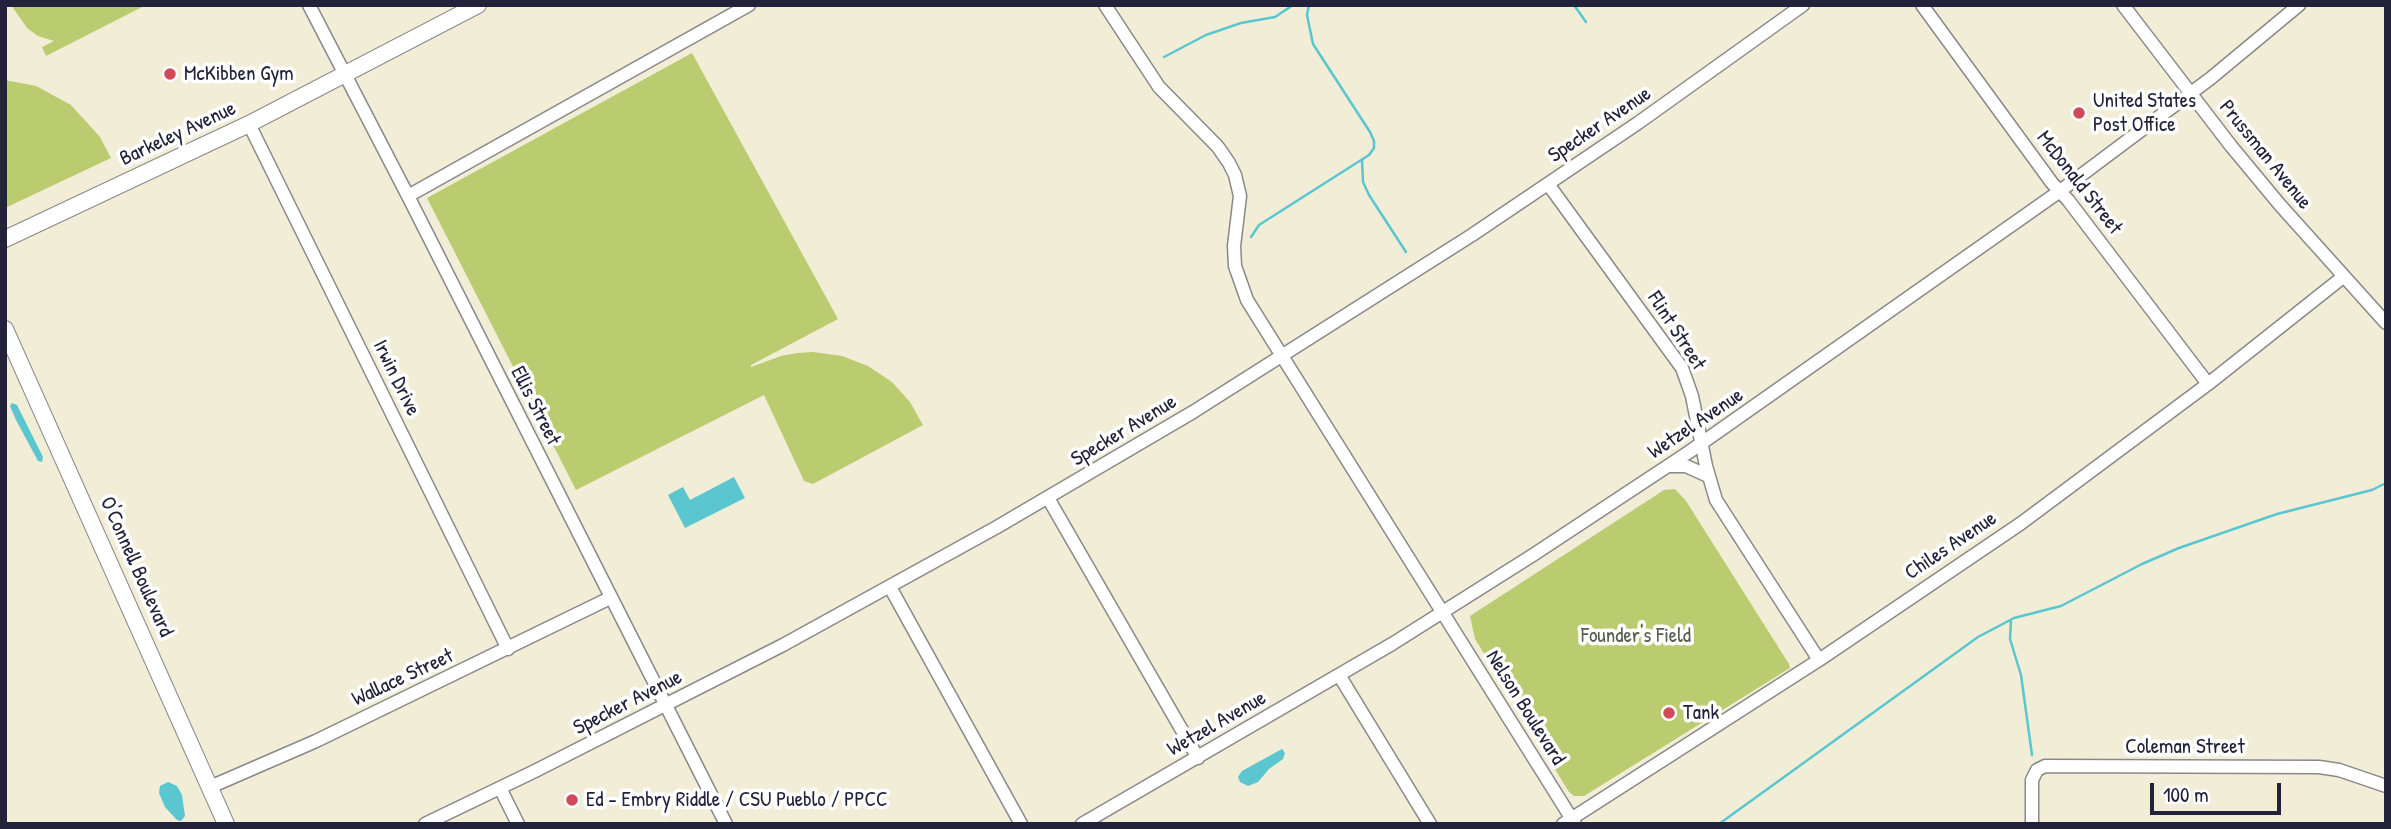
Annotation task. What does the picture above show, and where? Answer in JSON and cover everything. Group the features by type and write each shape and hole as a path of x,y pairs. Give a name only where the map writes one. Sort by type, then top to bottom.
{"main road":[{"name":"Barkeley Avenue","path":"5,239 249,124 478,5"},
{"name":"O'Connell Boulevard","path":"5,328 226,824"}],"street":[{"name":"Ellis Street","path":"309,5 726,824"},
{"path":"408,196 750,5"},
{"path":"1105,5 1159,87 1219,147 1229,163 1240,196 1234,246 1237,275 1247,300 1284,356"},
{"name":"Specker Avenue","path":"425,824 665,706 890,587 1048,498 1284,356 1548,184 1642,121 1803,5"},
{"name":"McDonald Street","path":"1922,5 2043,172 2208,384"},
{"name":"Prussman Avenue","path":"2123,5 2231,146 2386,323"},
{"name":"Wetzel Avenue","path":"1082,824 1443,612 1669,466 2060,191 2237,57 2299,5"},
{"name":"Irwin Drive","path":"249,124 508,649"},
{"name":"Flint Street","path":"1548,184 1682,368 1692,396 1708,476 1716,500 1819,660"},
{"name":"Chiles Avenue","path":"1570,822 1819,660 2020,523 2208,384 2343,277"},
{"name":"Nelson Boulevard","path":"1284,356 1570,822"},
{"path":"1669,466 1686,466 1708,476"},
{"path":"1048,498 1198,758"},
{"path":"890,587 1021,824"},
{"name":"Wallace Street","path":"210,787 316,741 611,598"},
{"path":"1339,675 1430,824"},
{"name":"Coleman Street","path":"2032,824 2032,780 2037,770 2045,766 2310,767 2339,770 2386,786"},
{"path":"500,788 517,824"}],"green space":[{"path":"11,5 146,5 46,56 42,47 54,41 38,36 27,28"},
{"path":"692,53 838,319 751,367 797,353 842,356 868,366 892,382 910,402 923,425 813,484 804,481 764,395 576,490 427,198"},
{"path":"5,80 36,86 71,105 100,137 111,158 5,208"},
{"name":"Founder's Field","path":"1675,489 1686,501 1790,668 1584,796 1574,796 1475,639 1470,616 1664,490"}],"water":[{"path":"12,403 17,405 43,457 42,462 38,461 16,420 10,406"},
{"path":"734,477 745,498 685,528 668,495 683,487 690,500"},
{"path":"1282,749 1285,753 1283,759 1269,769 1258,782 1248,786 1240,782 1238,777 1242,771"},
{"path":"168,782 177,786 182,795 185,816 181,821 165,807 159,793 160,786"}],"waterway":[{"path":"1164,57 1206,35 1241,23 1275,17 1293,5"},
{"path":"1309,5 1321,5"},
{"path":"1251,237 1259,225 1369,155 1374,148 1370,132 1313,44 1307,15 1309,5"},
{"path":"1574,5 1586,22"},
{"path":"1362,160 1363,182 1369,195 1406,252"},
{"path":"1719,824 1978,637 2014,618 2061,606 2179,548 2277,514 2372,490 2386,483"},
{"path":"2011,620 2010,639 2021,675 2032,755"}],"place":[{"name":"McKibben Gym","path":"170,74"},
{"name":"United States Post Office","path":"2079,113"},
{"name":"Tank","path":"1669,713"},
{"name":"Ed - Embry Riddle / CSU Pueblo / PPCC","path":"572,800"}]}
